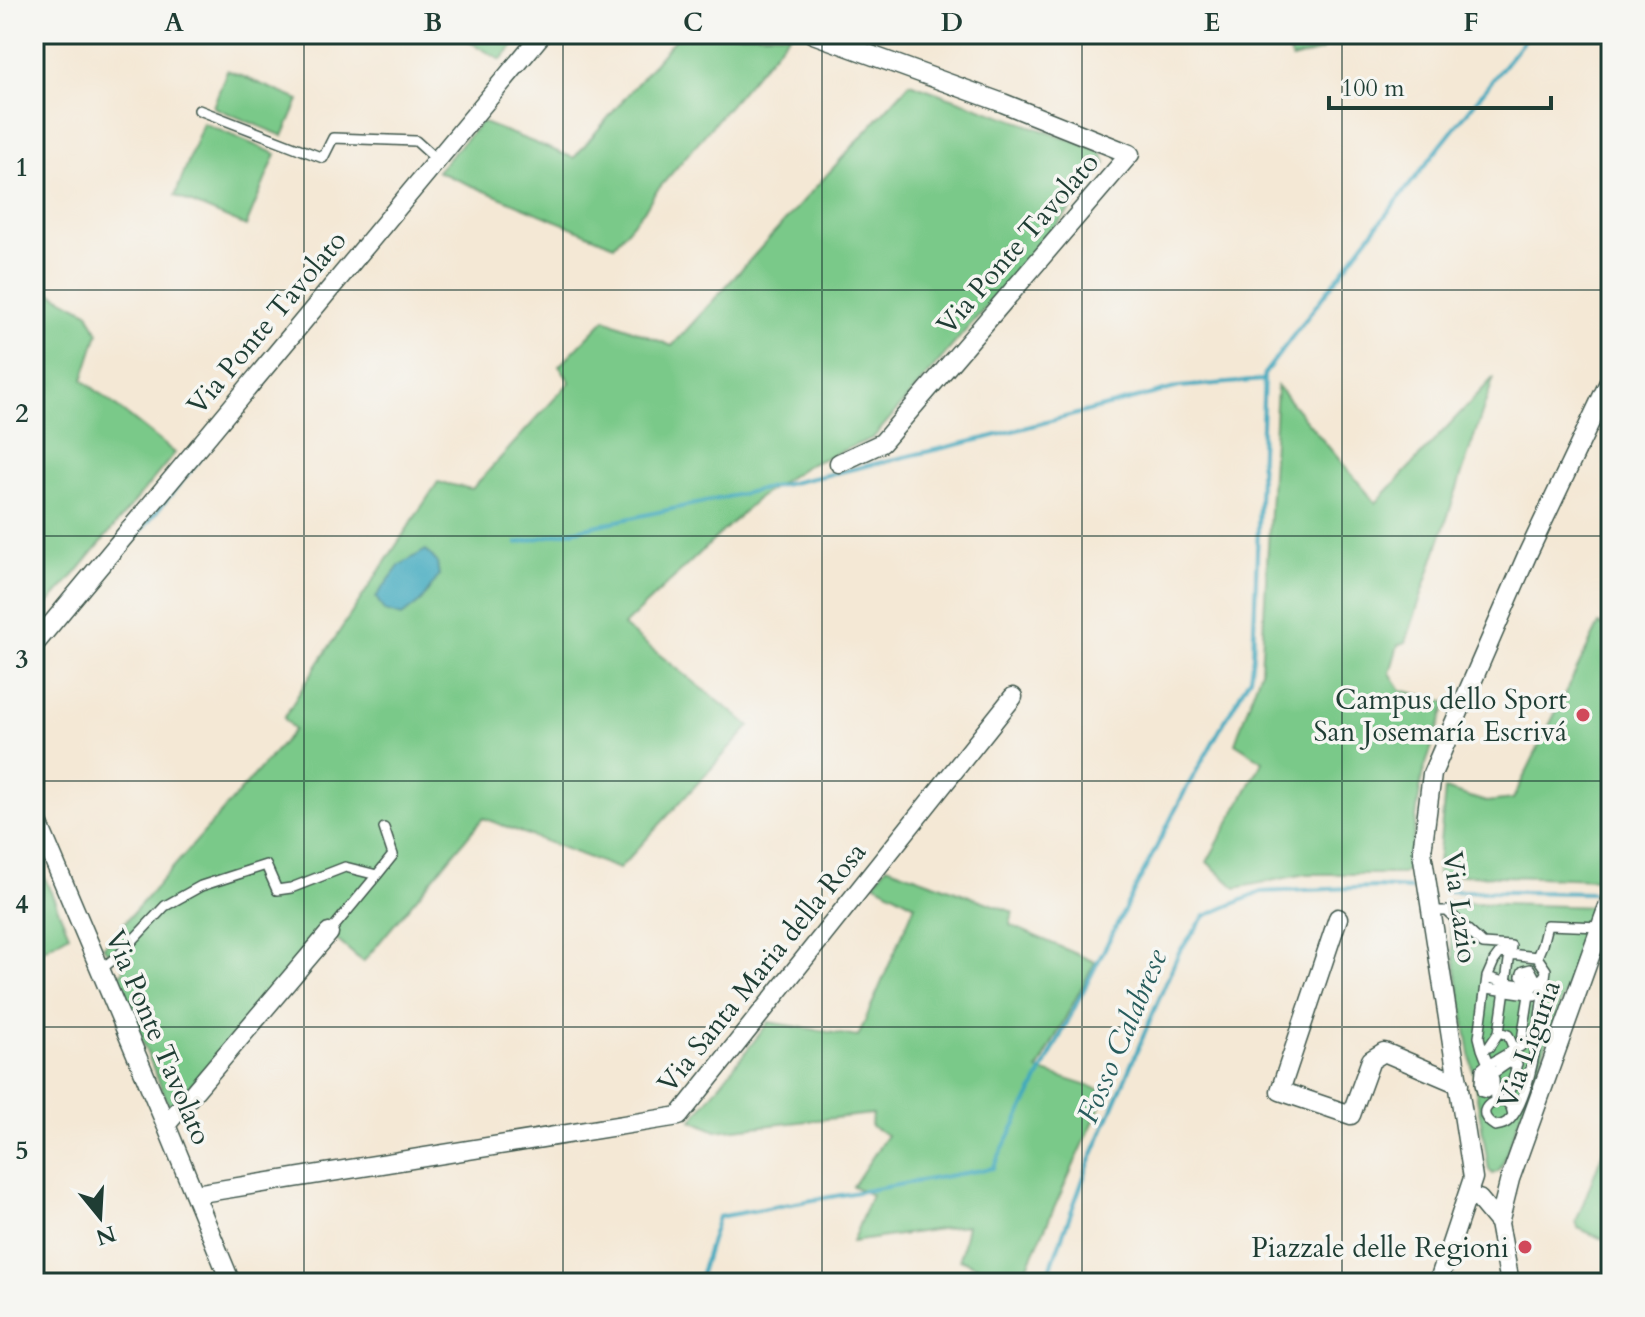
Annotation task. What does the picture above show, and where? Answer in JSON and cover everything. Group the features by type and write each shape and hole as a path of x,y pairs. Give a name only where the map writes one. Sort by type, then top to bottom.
{"street":[{"name":"Via Ponte Tavolato","path":"34,645 542,34"},
{"name":"Via Ponte Tavolato","path":"813,34 1003,103 1130,154 882,443 839,463"},
{"name":"Via Lazio","path":"1438,1283 1473,1198 1473,1178 1422,852 1432,774 1528,553 1611,378"},
{"name":"Via Santa Maria della Rosa","path":"195,1194 679,1116 1013,697"},
{"name":"Via Ponte Tavolato","path":"34,813 231,1283"},
{"name":"Via Liguria","path":"1502,1216 1510,1179 1602,937 1611,898"},
{"path":"1338,918 1280,1091 1351,1115 1371,1060 1384,1052 1459,1084"},
{"path":"166,1125 329,933"},
{"path":"1473,1198 1502,1216 1510,1283"}],"lane":[{"path":"199,110 323,158 333,138 416,141 437,160"},
{"path":"329,933 393,855 384,828"},
{"path":"100,970 119,955 165,906 201,886 266,865 277,890 291,888 345,867 377,875"},
{"path":"1432,911 1447,911 1483,944 1511,946 1499,1032 1489,1047 1482,1049"},
{"path":"1537,957 1547,925 1602,937"},
{"path":"1513,1115 1502,1101 1479,1037 1487,977 1500,953 1537,957 1546,970 1532,1066 1522,1099 1513,1115 1505,1124 1495,1126 1487,1121 1485,1113 1488,1105 1502,1101 1522,1099"},
{"path":"1490,1070 1521,1046 1531,988 1545,975"},
{"path":"1487,977 1507,987"},
{"path":"1487,988 1531,988 1542,996"},
{"path":"1499,1032 1508,1035 1515,1049 1517,1064 1514,1083 1502,1101"},
{"path":"1490,1070 1508,1063 1517,1064"}],"green space":[{"path":"456,34 524,34 501,60"},
{"path":"679,34 790,34 614,245 437,171 481,122 574,158"},
{"path":"1282,34 1336,34 1321,51 1292,59"},
{"path":"227,70 299,100 283,136 213,107"},
{"path":"910,83 1101,151 1106,163 1073,206 873,438 806,466 758,498 623,626 750,726 619,869 483,818 363,962 325,930 172,1108 169,1106 117,981 124,970 124,960 115,952 108,953 103,947 294,730 284,718 438,482 472,489 570,382 559,366 605,319 672,346"},
{"path":"203,123 276,154 246,226 175,196"},
{"path":"34,284 88,312 98,333 83,380 175,453 34,619"},
{"path":"1494,377 1406,642 1398,645 1390,673 1401,690 1447,702 1422,776 1409,867 1402,874 1305,874 1236,888 1207,862 1263,761 1235,743 1261,670 1277,386 1376,503"},
{"path":"1599,624 1611,630 1611,852 1600,879 1437,874 1445,789 1486,802 1513,799"},
{"path":"34,853 69,934 34,955"},
{"path":"887,866 1013,912 1010,925 1095,962 1038,1070 1107,1092 1020,1283 960,1259 967,1225 852,1242 871,1195 853,1186 887,1135 871,1126 872,1114 716,1131 692,1120 769,1022 858,1037 915,905 874,883"},
{"path":"1445,902 1596,907 1503,1163 1499,1171 1493,1174 1489,1170"},
{"path":"1611,1131 1611,1243 1578,1228 1576,1222"}],"water":[{"path":"426,550 437,562 439,576 421,601 402,616 384,611 376,597 400,565"}],"waterway":[{"path":"515,80 556,34"},
{"path":"698,1283 718,1217 993,1168 1185,791 1250,677 1264,374 1529,34"},
{"path":"517,543 986,438 1179,387 1264,380"},
{"path":"34,661 200,459"},
{"name":"Fosso Calabrese","path":"1045,1283 1088,1166 1179,952 1205,916 1261,892 1376,887 1411,889"},
{"name":"Fosso Calabrese","path":"1444,891 1592,893"}],"place":[{"name":"Campus dello Sport San Josemaría Escrivá","path":"1583,715"},
{"name":"Piazzale delle Regioni","path":"1525,1247"}]}
